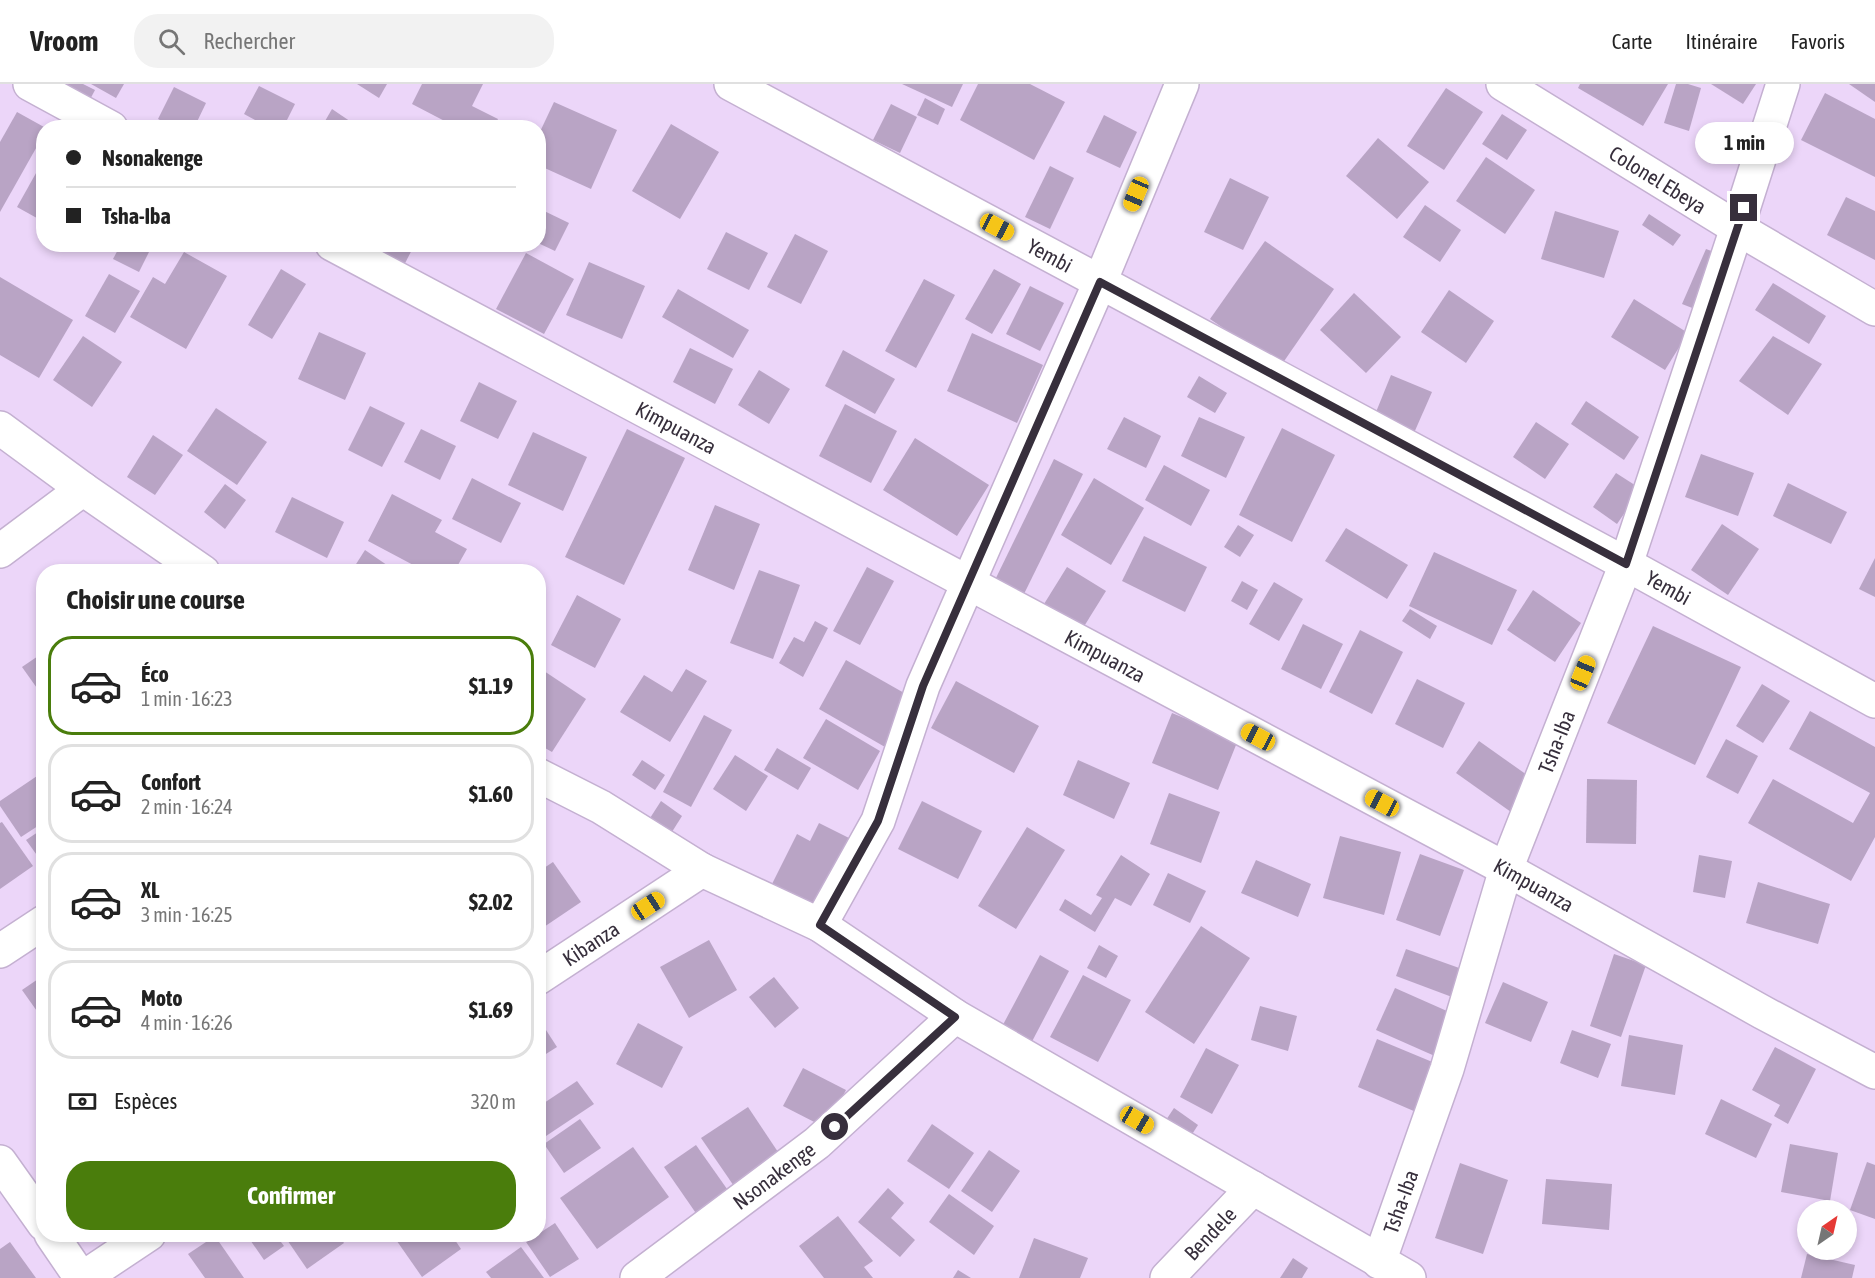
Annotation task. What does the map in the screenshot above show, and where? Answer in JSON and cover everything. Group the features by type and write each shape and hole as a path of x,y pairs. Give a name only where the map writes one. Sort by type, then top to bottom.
{"street":[{"path":"30,84 96,120"},
{"name":"Yembi","path":"731,84 1626,564 1875,701"},
{"path":"820,925 878,821 923,686 1100,282 1182,84"},
{"name":"Colonel Ebeya","path":"1503,84 1737,228 1875,309"},
{"name":"Tsha-Iba","path":"1379,1262 1447,1069 1506,869 1626,564 1783,84"},
{"name":"Kimpuanza","path":"347,252 1506,869 1762,1012 1875,1072"},
{"path":"0,428 191,564"},
{"path":"0,551 83,489"},
{"path":"546,779 601,807 702,870 820,925 955,1017 1409,1278"},
{"name":"Kibanza","path":"546,973 702,870"},
{"path":"0,951 36,927"},
{"name":"Nsonakenge","path":"638,1278 817,1143 955,1017"},
{"path":"0,1162 36,1213"},
{"name":"Bendele","path":"1167,1278 1253,1188"},
{"path":"57,1242 82,1278 137,1242"}],"building":[{"path":"57,84 83,84 95,90 86,107"},
{"path":"91,84 124,84 116,98"},
{"path":"357,84 387,84 379,98"},
{"path":"422,84 483,84 472,106 498,119 443,120 412,104"},
{"path":"902,84 963,84 952,107"},
{"path":"978,84 1030,84 1065,102 1034,160 960,120"},
{"path":"1580,84 1668,84 1643,126 1578,88"},
{"path":"1676,84 1688,84 1701,88 1689,131 1664,123"},
{"path":"1711,84 1756,84 1743,104"},
{"path":"1849,84 1875,84 1875,102"},
{"path":"259,86 295,104 287,120 255,120 244,114"},
{"path":"174,87 206,103 198,120 158,119"},
{"path":"1446,88 1483,112 1444,170 1407,146"},
{"path":"1825,93 1875,119 1875,177 1801,140"},
{"path":"925,98 945,109 938,125 917,115"},
{"path":"554,102 617,130 591,189 546,169 546,120"},
{"path":"891,104 917,117 900,153 873,140"},
{"path":"332,109 348,120 326,120"},
{"path":"17,112 36,123 36,148 0,212 0,142"},
{"path":"1502,114 1527,130 1507,160 1482,144"},
{"path":"1104,115 1137,132 1120,168 1086,152"},
{"path":"671,124 719,152 680,219 632,191"},
{"path":"1378,138 1429,182 1397,219 1346,176"},
{"path":"1486,157 1535,190 1505,234 1456,201"},
{"path":"1050,166 1074,178 1050,229 1025,217"},
{"path":"36,173 36,218 17,207"},
{"path":"1230,178 1269,197 1243,250 1204,232"},
{"path":"1846,197 1875,211 1875,260 1827,235"},
{"path":"1425,205 1461,230 1440,262 1403,237"},
{"path":"1555,211 1619,231 1604,278 1541,259"},
{"path":"546,212 569,223 555,251 546,247"},
{"path":"1649,214 1681,235 1673,246 1642,225"},
{"path":"726,232 768,253 749,290 707,269"},
{"path":"795,234 828,251 801,304 767,287"},
{"path":"1265,241 1334,289 1280,367 1210,319"},
{"path":"1706,249 1725,256 1700,311 1682,304"},
{"path":"117,252 149,252 139,272 113,259"},
{"path":"184,252 227,276 186,349 130,317 153,277 165,284"},
{"path":"372,252 411,252 402,269"},
{"path":"526,253 574,279 544,334 496,309"},
{"path":"589,262 645,286 622,339 566,315"},
{"path":"281,269 306,284 272,339 248,325"},
{"path":"994,269 1021,284 992,334 965,319"},
{"path":"109,274 140,291 115,333 85,316"},
{"path":"0,277 73,320 39,378 0,355"},
{"path":"924,279 955,295 916,368 885,351"},
{"path":"1773,283 1826,316 1809,344 1755,310"},
{"path":"1030,286 1064,303 1040,351 1006,334"},
{"path":"678,289 749,330 733,358 662,317"},
{"path":"1449,290 1494,321 1466,363 1421,332"},
{"path":"1354,293 1401,337 1366,373 1320,330"},
{"path":"1634,299 1688,333 1665,370 1611,337"},
{"path":"319,332 366,353 345,400 298,379"},
{"path":"972,333 1043,365 1017,423 947,391"},
{"path":"83,336 122,362 92,407 53,380"},
{"path":"1773,336 1822,364 1788,415 1739,381"},
{"path":"690,348 733,369 715,404 673,382"},
{"path":"843,350 895,379 875,414 825,386"},
{"path":"759,370 790,389 769,424 738,405"},
{"path":"1391,375 1432,392 1414,433 1374,417"},
{"path":"1199,376 1227,393 1215,413 1187,397"},
{"path":"479,382 517,401 498,439 460,421"},
{"path":"1586,401 1639,437 1624,460 1571,424"},
{"path":"845,404 897,431 871,483 819,456"},
{"path":"370,406 405,423 382,467 348,450"},
{"path":"216,408 267,442 237,485 187,451"},
{"path":"1124,417 1161,436 1146,468 1107,449"},
{"path":"1199,417 1245,437 1226,478 1181,456"},
{"path":"1536,422 1569,444 1545,479 1513,457"},
{"path":"1282,428 1335,455 1292,542 1239,515"},
{"path":"421,429 456,446 440,480 404,462"},
{"path":"627,429 685,458 624,585 565,557"},
{"path":"533,432 587,457 563,511 508,485"},
{"path":"153,435 183,455 155,495 127,477"},
{"path":"915,438 989,485 957,536 883,490"},
{"path":"1701,454 1754,473 1738,516 1685,497"},
{"path":"1054,459 1083,474 1023,596 994,582"},
{"path":"1164,465 1210,490 1191,526 1145,500"},
{"path":"1616,473 1641,489 1617,524 1593,507"},
{"path":"472,478 521,503 501,543 452,519"},
{"path":"1094,478 1144,508 1111,565 1061,535"},
{"path":"1788,483 1847,512 1831,544 1773,516"},
{"path":"225,484 246,500 225,529 204,512"},
{"path":"392,494 442,520 435,532 467,549 459,564 411,564 368,541"},
{"path":"292,497 344,522 327,558 275,532"},
{"path":"715,505 760,524 734,590 688,570"},
{"path":"1722,524 1759,549 1728,595 1691,570"},
{"path":"1238,525 1254,535 1240,557 1224,547"},
{"path":"1346,528 1408,565 1387,599 1325,561"},
{"path":"1144,536 1207,567 1185,612 1122,581"},
{"path":"365,550 385,564 356,564"},
{"path":"1434,552 1517,590 1492,645 1409,606"},
{"path":"1875,558 1875,597 1859,589"},
{"path":"867,567 894,581 860,645 833,631"},
{"path":"1067,567 1106,591 1083,628 1044,604"},
{"path":"759,570 800,585 773,659 730,643"},
{"path":"1242,581 1258,590 1247,610 1231,601"},
{"path":"1274,582 1303,599 1279,641 1249,624"},
{"path":"1533,590 1581,623 1555,662 1507,630"},
{"path":"577,595 621,619 595,668 551,645"},
{"path":"1410,609 1437,626 1430,639 1402,621"},
{"path":"815,621 828,628 803,677 779,663 794,637 804,642"},
{"path":"1303,624 1343,644 1321,689 1281,669"},
{"path":"1653,626 1741,667 1695,765 1607,723"},
{"path":"1360,630 1403,652 1372,714 1329,692"},
{"path":"36,657 36,687 22,667"},
{"path":"846,660 913,698 885,747 819,709"},
{"path":"686,669 707,681 670,742 620,712 644,675 672,692"},
{"path":"546,672 586,699 552,752 546,749"},
{"path":"1417,679 1465,703 1443,748 1395,724"},
{"path":"956,681 1039,726 1014,773 931,728"},
{"path":"1762,684 1790,701 1763,743 1736,726"},
{"path":"1810,711 1875,747 1875,837 1851,881 1748,823 1773,779 1853,823 1870,793 1789,749"},
{"path":"1172,713 1238,740 1218,790 1152,763"},
{"path":"704,715 732,730 691,807 663,792"},
{"path":"826,719 880,751 858,790 803,758"},
{"path":"1726,739 1758,756 1738,794 1706,777"},
{"path":"1479,741 1534,780 1511,812 1456,773"},
{"path":"777,748 811,768 798,790 764,770"},
{"path":"735,755 768,776 746,811 713,789"},
{"path":"642,760 665,775 655,790 632,775"},
{"path":"1078,760 1130,783 1114,819 1063,795"},
{"path":"36,777 36,827 21,837 0,806 0,801"},
{"path":"1587,779 1637,780 1636,844 1586,843"},
{"path":"1169,793 1220,812 1201,863 1150,844"},
{"path":"661,801 682,816 665,843 643,829"},
{"path":"922,801 982,831 958,879 898,849"},
{"path":"2,822 33,866 0,889 0,823"},
{"path":"819,823 855,841 819,910 771,886 797,834 810,841"},
{"path":"1027,827 1065,850 1016,929 978,906"},
{"path":"36,833 36,854 26,840"},
{"path":"1340,836 1401,852 1384,915 1323,898"},
{"path":"1420,854 1464,870 1440,936 1396,920"},
{"path":"1121,855 1150,874 1131,906 1115,898 1095,932 1059,910 1065,899 1091,915 1102,898 1096,895"},
{"path":"1699,855 1732,861 1725,898 1693,892"},
{"path":"1256,860 1311,884 1298,917 1241,893"},
{"path":"553,862 581,902 546,926 546,867"},
{"path":"1168,873 1206,891 1190,923 1153,905"},
{"path":"1758,882 1830,904 1818,944 1746,923"},
{"path":"1201,926 1250,958 1194,1044 1145,1012"},
{"path":"709,940 737,990 689,1018 660,967"},
{"path":"1099,945 1118,956 1106,978 1087,968"},
{"path":"1406,949 1462,969 1452,997 1396,976"},
{"path":"1614,954 1646,965 1621,1037 1590,1026"},
{"path":"1040,955 1069,971 1027,1051 997,1036"},
{"path":"1083,975 1131,1000 1098,1062 1050,1037"},
{"path":"774,977 799,1008 775,1028 749,997"},
{"path":"36,980 36,1010 22,990"},
{"path":"1503,982 1548,1002 1531,1042 1485,1023"},
{"path":"1395,988 1456,1015 1437,1057 1376,1030"},
{"path":"1260,1006 1297,1016 1288,1051 1251,1040"},
{"path":"638,1023 683,1047 662,1088 616,1064"},
{"path":"546,1030 557,1047 546,1054"},
{"path":"1572,1030 1611,1044 1598,1078 1560,1063"},
{"path":"1629,1035 1683,1045 1675,1095 1621,1086"},
{"path":"1377,1039 1442,1066 1423,1115 1358,1087"},
{"path":"1775,1047 1816,1069 1788,1124 1774,1116 1780,1105 1752,1090"},
{"path":"1206,1048 1239,1065 1212,1114 1180,1097"},
{"path":"803,1068 846,1090 826,1128 783,1106"},
{"path":"577,1081 594,1104 546,1136 546,1102"},
{"path":"1721,1099 1772,1124 1756,1158 1705,1134"},
{"path":"748,1107 784,1161 738,1192 701,1138"},
{"path":"1174,1108 1198,1125 1187,1142 1162,1126"},
{"path":"580,1119 601,1148 564,1173 546,1147 546,1143"},
{"path":"932,1124 974,1153 949,1189 907,1161"},
{"path":"1790,1144 1838,1153 1830,1200 1781,1192"},
{"path":"696,1145 732,1196 700,1219 664,1167"},
{"path":"633,1147 669,1197 597,1249 560,1198"},
{"path":"989,1150 1020,1171 992,1212 961,1191"},
{"path":"1867,1162 1875,1165 1875,1219 1857,1213 1857,1200 1854,1200"},
{"path":"1460,1163 1508,1180 1483,1254 1435,1238"},
{"path":"1546,1179 1612,1184 1609,1230 1542,1224"},
{"path":"888,1188 904,1203 891,1218 915,1240 900,1257 858,1222"},
{"path":"949,1194 994,1226 974,1255 929,1222"},
{"path":"838,1216 873,1261 864,1267 873,1278 824,1278 799,1246"},
{"path":"555,1223 579,1259 550,1277 526,1242 546,1242 546,1229"},
{"path":"1034,1238 1088,1258 1080,1278 1019,1278"},
{"path":"10,1242 36,1278 0,1278 0,1249"},
{"path":"206,1242 219,1242 244,1278 205,1278 188,1254"},
{"path":"252,1242 281,1242 284,1246 264,1260"},
{"path":"288,1242 343,1242 344,1243 307,1269"},
{"path":"398,1242 456,1242 461,1249 422,1277"},
{"path":"521,1247 544,1278 491,1278 486,1272"},
{"path":"1293,1258 1308,1268 1302,1278 1280,1278"},
{"path":"1806,1260 1833,1260 1855,1265 1852,1278 1801,1278"},
{"path":"958,1270 971,1278 953,1278"}],"route":[{"path":"835,1127 955,1017 820,925 878,821 923,686 1100,282 1626,564 1744,208"}]}
